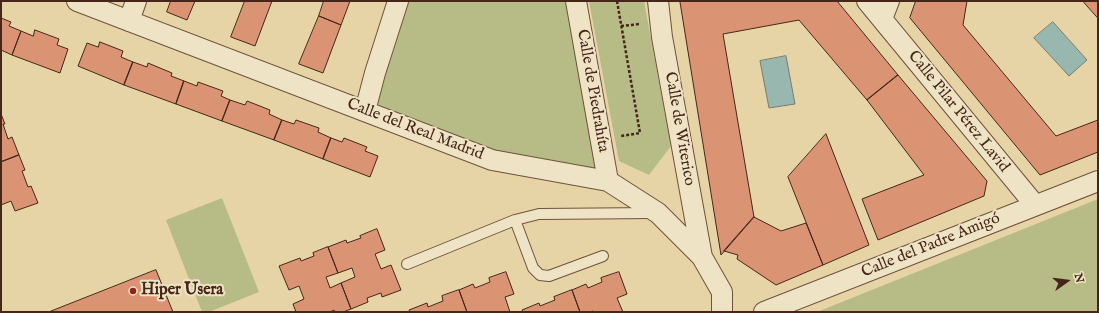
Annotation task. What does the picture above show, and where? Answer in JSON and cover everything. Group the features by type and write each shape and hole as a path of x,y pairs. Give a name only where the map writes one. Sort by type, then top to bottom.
{"street":[{"name":"Calle del Real Madrid","path":"77,1 492,160 608,181 658,213 702,257 722,292 722,312"},
{"path":"129,21 136,1"},
{"path":"365,111 375,73 398,1"},
{"name":"Calle de Piedrahíta","path":"576,1 608,181"},
{"name":"Calle de Witerico","path":"658,1 662,37 702,257"},
{"name":"Calle Pilar Pérez Lavid","path":"867,1 1035,205"},
{"path":"882,19 889,1"},
{"name":"Calle del Padre Amigó","path":"764,312 1098,180"}],"lane":[{"path":"407,264 515,220 539,214 658,213"},
{"path":"515,220 534,268 540,275 549,276 603,256"}],"path":[{"path":"601,140 640,133 617,1"}],"green space":[{"path":"401,1 576,1 608,181 492,160 365,111"},
{"path":"589,1 644,1 671,146 649,175 619,161"},
{"path":"222,198 259,292 209,312 202,312 166,220"},
{"path":"1098,199 1098,312 817,312"}],"water":[{"path":"1053,22 1087,60 1069,76 1034,38"},
{"path":"786,56 795,104 769,108 760,61"}],"building":[{"path":"171,1 195,1 187,20 167,12"},
{"path":"245,1 272,1 255,46 231,37"},
{"path":"324,1 350,1 341,25 319,16"},
{"path":"837,1 898,75 867,100 799,20 723,34 754,217 721,255 680,2"},
{"path":"916,1 967,1 963,25 1056,136 1098,120 1098,152 1040,175 910,18"},
{"path":"1083,1 1098,1 1098,18"},
{"path":"319,16 341,25 323,73 299,64"},
{"path":"1,18 11,22 9,26 21,31 12,55 1,50"},
{"path":"35,30 59,39 57,45 68,49 60,73 12,55 21,31 33,36"},
{"path":"100,42 123,51 121,57 133,62 124,85 78,66 87,43 98,47"},
{"path":"133,62 147,67 148,63 172,73 171,76 184,81 176,104 124,85"},
{"path":"898,75 987,181 984,196 878,240 862,199 924,175 867,100"},
{"path":"184,81 197,86 198,82 223,91 221,96 230,100 222,121 176,104"},
{"path":"230,100 245,105 247,101 270,110 269,114 282,120 274,140 222,121"},
{"path":"1,114 8,139 12,137 19,155 1,162"},
{"path":"282,120 294,124 296,120 319,128 318,132 331,138 323,159 274,140"},
{"path":"826,134 869,245 823,265 788,177"},
{"path":"331,138 342,142 344,138 367,147 365,151 378,156 370,177 323,159"},
{"path":"19,155 25,170 22,171 28,187 31,186 38,203 15,211 11,201 1,205 1,162"},
{"path":"754,217 781,231 806,223 823,265 776,285 737,259 738,255 724,251"},
{"path":"377,229 385,250 375,254 381,269 391,265 401,290 382,297 381,293 367,298 368,302 351,309 341,283 355,277 352,268 338,273 328,247 346,240 347,243 361,238 360,236"},
{"path":"328,247 338,273 326,277 330,288 341,283 351,309 343,312 335,312 334,310 330,312 296,312 293,304 304,299 299,286 289,290 279,266 300,258 301,261 314,256 313,253"},
{"name":"Hiper Usera","path":"156,270 173,312 49,312"},
{"path":"506,272 514,294 505,297 510,312 467,312 459,290 473,284 475,288 490,282 489,278"},
{"path":"619,272 627,294 617,298 623,312 580,312 572,290 586,284 588,288 602,282 601,278"},
{"path":"459,290 467,312 410,312 409,310 427,303 428,307 443,301 442,296"},
{"path":"572,290 580,312 523,312 522,310 539,303 540,306 555,300 554,297"}],"place":[{"name":"Hiper Usera","path":"133,291"}]}
